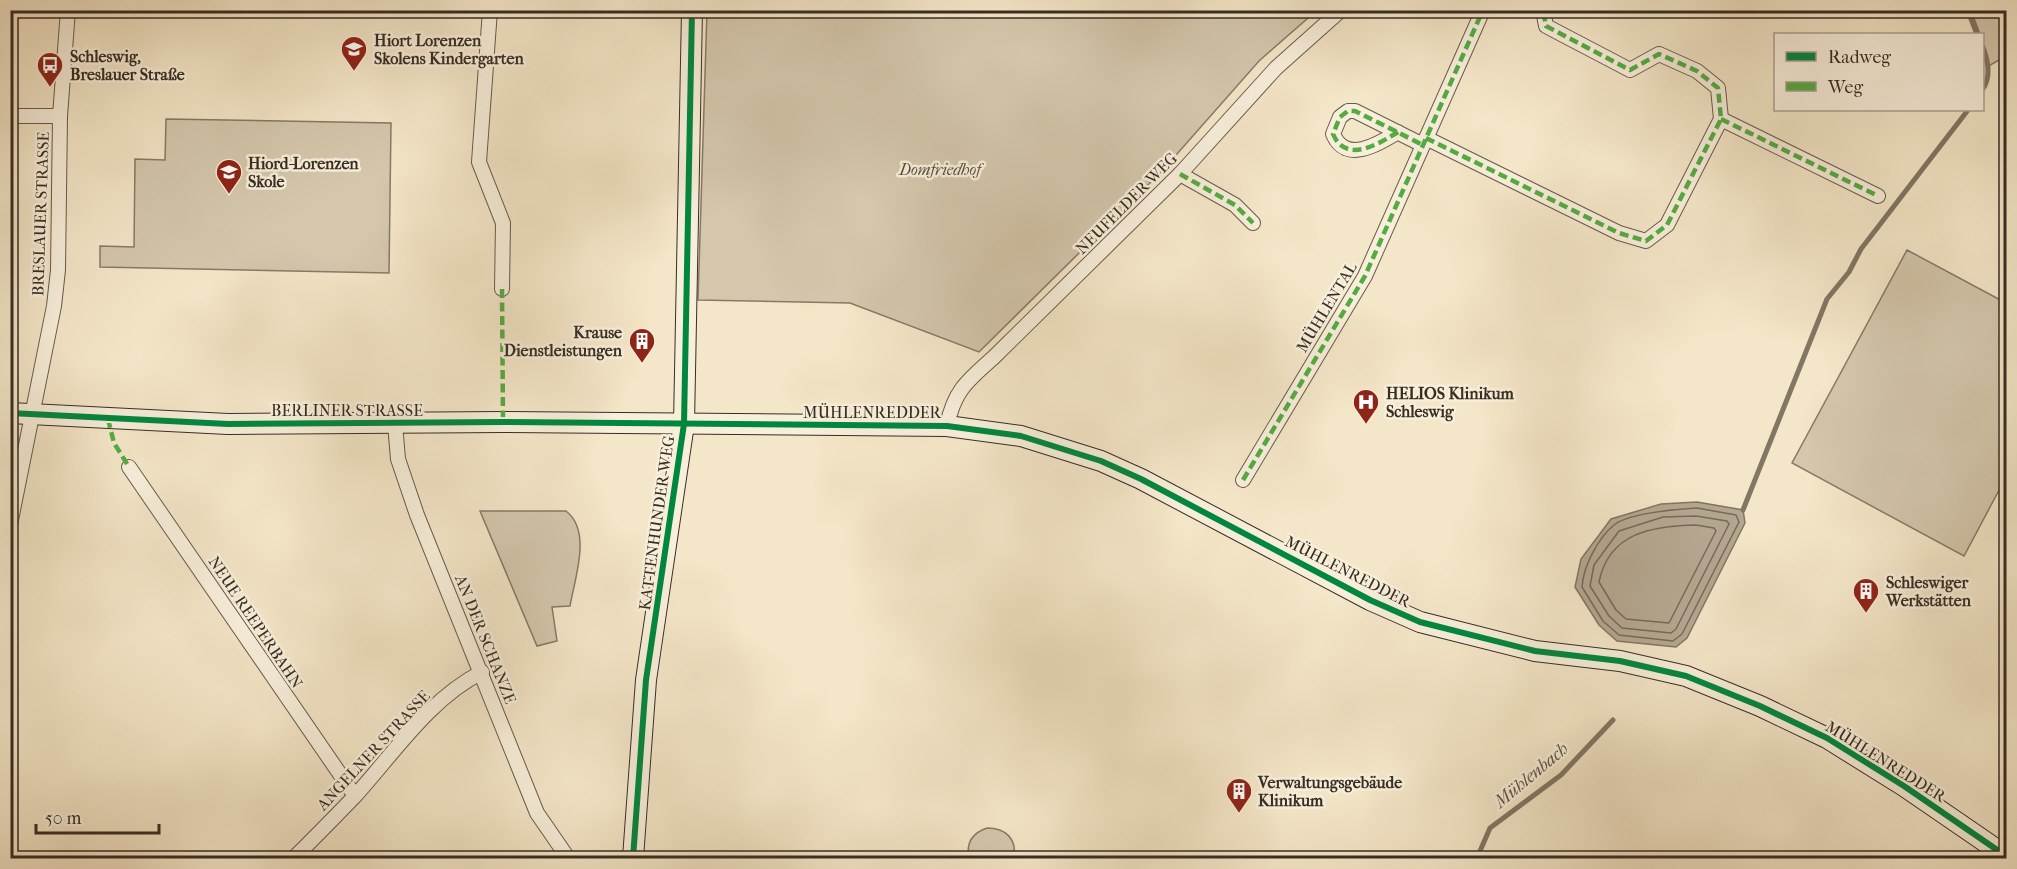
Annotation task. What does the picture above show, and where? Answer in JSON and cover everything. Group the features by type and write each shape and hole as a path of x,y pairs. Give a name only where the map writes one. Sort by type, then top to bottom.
{"street":[{"name":"BRESLAUER STRASSE","path":"10,525 54,306 58,270 60,116 68,10"},
{"path":"490,10 479,162 503,223 502,289"},
{"name":"KATTENHUNDER WEG","path":"633,858 646,680 684,424 692,10"},
{"name":"NEUFELDER WEG","path":"947,426 951,406 966,381 993,358 1180,174 1276,68 1341,10"},
{"name":"MÜHLENTAL","path":"1243,480 1365,276 1483,10"},
{"path":"1398,132 1425,142 1619,233 1646,241 1667,225 1721,119 1718,88 1697,71 1659,54 1630,70 1546,26 1543,10"},
{"path":"10,116 60,116"},
{"path":"1721,119 1878,196"},
{"path":"1180,174 1234,205 1253,223"},
{"name":"BERLINER STRASSE","path":"10,413 31,416 228,424 684,424"},
{"name":"AN DER SCHANZE","path":"395,424 398,459 417,515 537,813 568,858"},
{"name":"MÜHLENREDDER","path":"684,424 947,426 1021,436 1101,461 1212,515 1370,600 1420,622 1536,651 1631,664 1686,676 1719,688 1827,738 1904,786 2007,856"},
{"name":"NEUE REEPERBAHN","path":"129,467 355,796"},
{"name":"ANGELNER STRASSE","path":"294,858 355,796 426,714 456,686 482,672"}],"green space":[{"name":"Domfriedhof","path":"707,10 1316,11 1259,61 1162,171 979,352 850,303 698,300"},
{"path":"1966,11 2006,11 2006,56 1987,67 1984,58 1984,33 1975,33"},
{"path":"166,119 391,123 389,273 100,267 100,246 134,247 135,159 165,160"},
{"path":"1907,250 2006,303 2006,477 1964,556 1792,463"},
{"path":"480,511 566,511 574,520 578,530 580,555 570,606 552,607 557,641 537,646"},
{"path":"987,828 1000,830 1009,836 1014,845 1014,858 969,858 968,848 971,839"}],"water":[{"path":"1697,502 1743,510 1745,523 1687,638 1676,647 1617,641 1599,625 1575,587 1581,559 1611,519 1661,504"}],"waterway":[{"path":"1969,10 1978,33"},
{"path":"1984,50 1988,68 1984,87"},
{"path":"1743,510 1827,299 1849,272 1861,249 1967,111"},
{"name":"Mühlenbach","path":"1477,858 1490,828 1561,775 1613,720"}],"marked path":[{"path":"1243,480 1365,276 1483,10"},
{"path":"1426,138 1619,233 1646,241 1667,225 1721,119 1718,88 1697,71 1659,54 1630,70 1546,26 1543,10"},
{"path":"1398,132 1391,137 1373,146 1355,150 1339,143 1333,134 1340,117 1348,111 1355,111 1423,145"},
{"path":"1721,119 1878,196"},
{"path":"1180,174 1235,205 1253,223"},
{"path":"502,289 503,422"},
{"path":"108,419 114,443 129,467"}],"cycle path":[{"path":"633,858 646,680 684,424 692,10"},
{"path":"10,413 228,424 503,422 947,426 1021,436 1101,461 1141,479 1370,600 1420,622 1535,651 1620,661 1686,676 1760,706 1827,738 1904,786 2006,856"}],"place":[{"name":"Hiort Lorenzen Skolens Kindergarten","path":"354,72"},
{"name":"Schleswig, Breslauer Straße","path":"50,88"},
{"name":"Hiord-Lorenzen Skole","path":"229,195"},
{"name":"Krause Dienstleistungen","path":"642,364"},
{"name":"HELIOS Klinikum Schleswig","path":"1366,425"},
{"name":"Schleswiger Werkstätten","path":"1866,614"},
{"name":"Verwaltungsgebäude Klinikum","path":"1239,814"}]}
